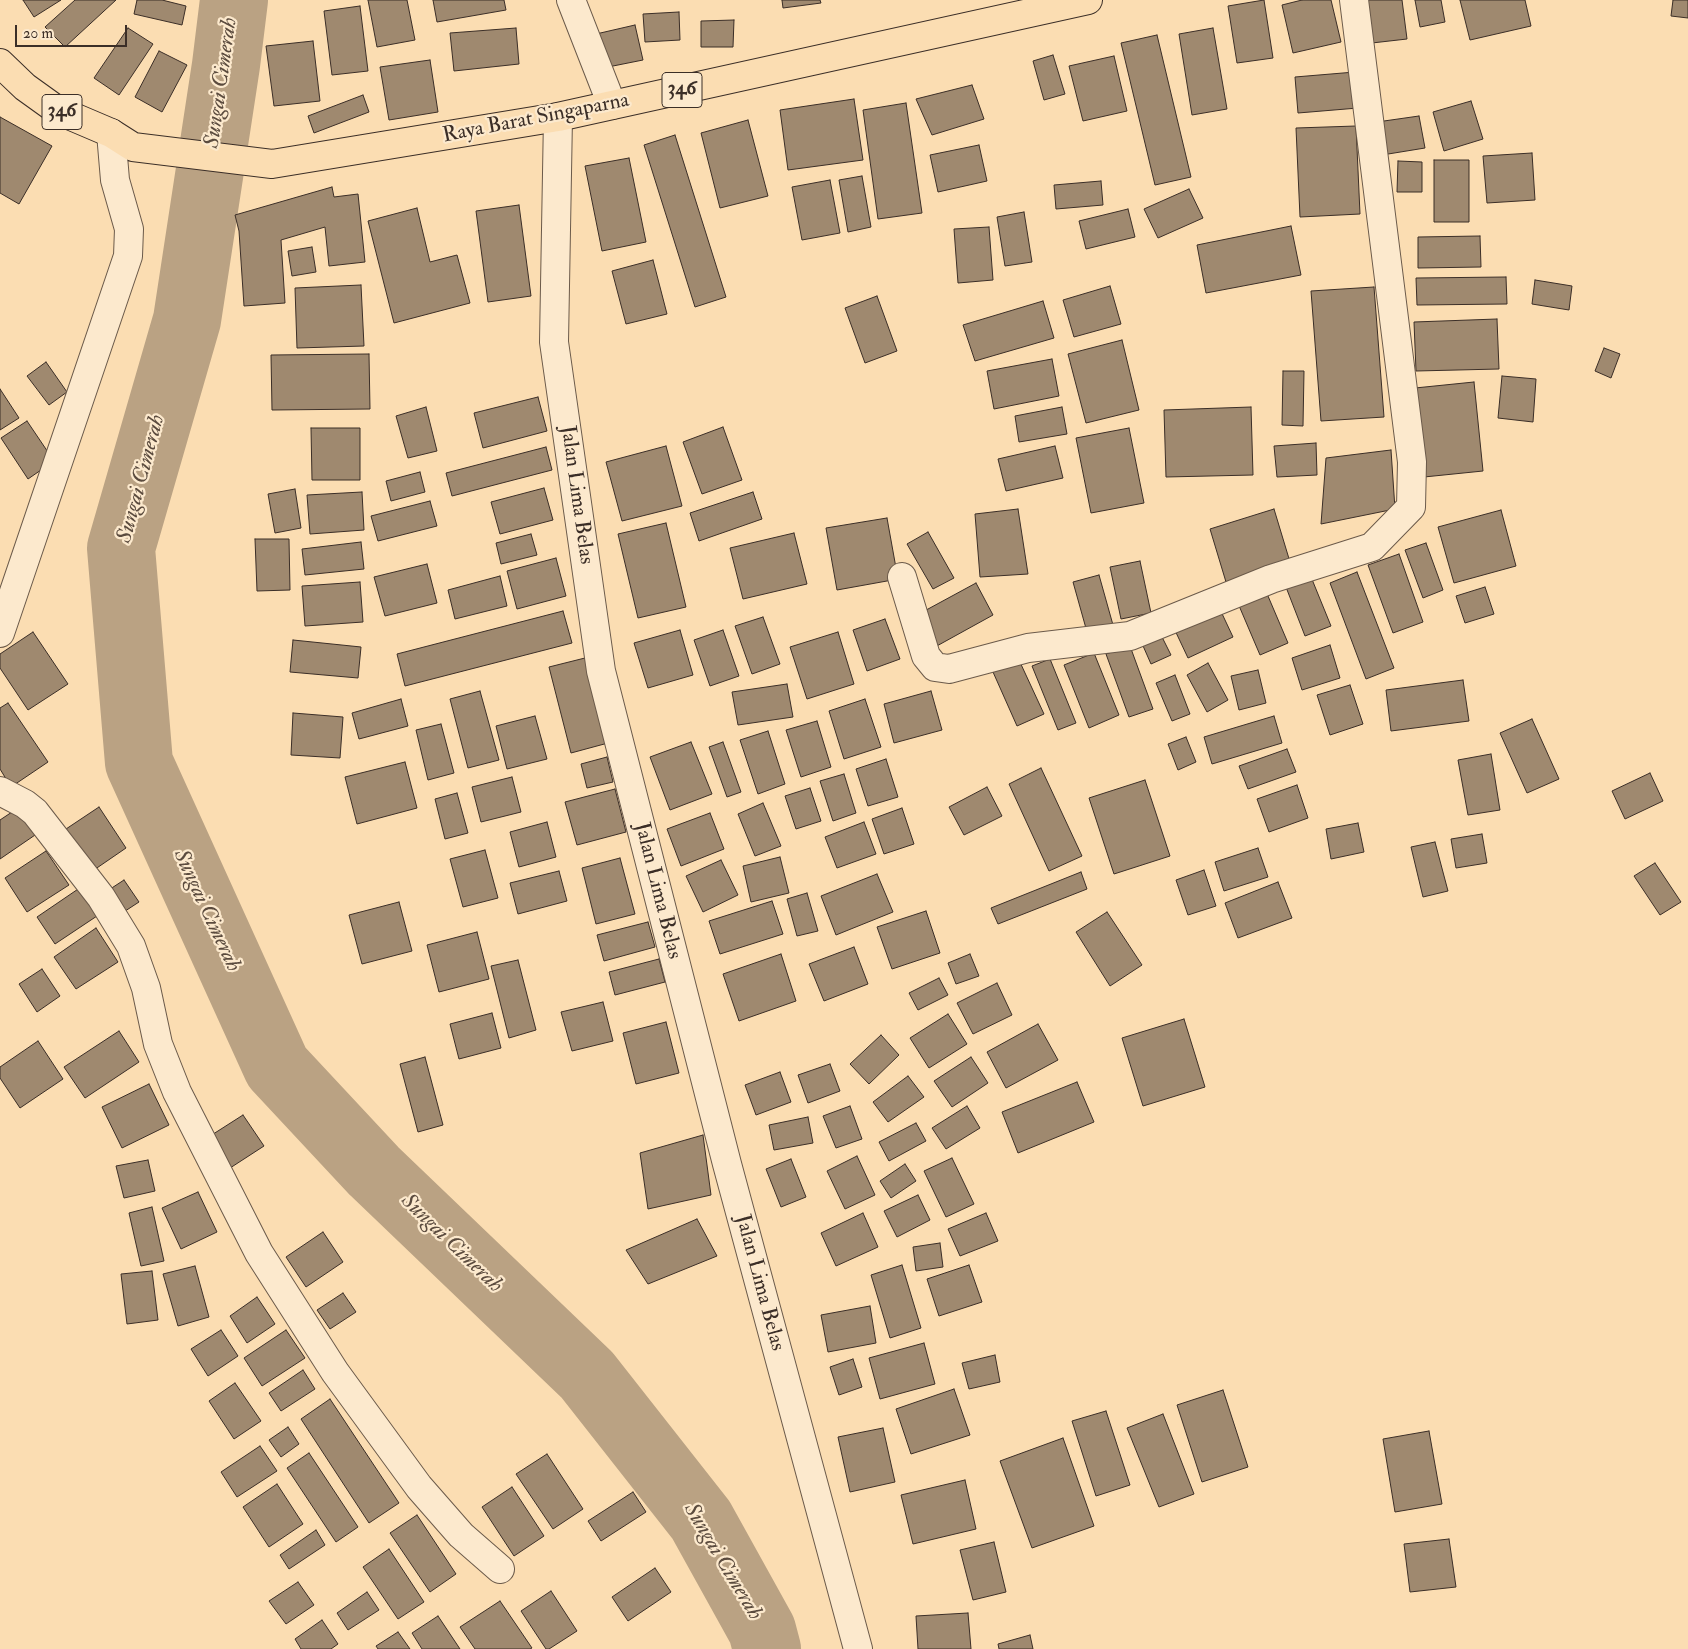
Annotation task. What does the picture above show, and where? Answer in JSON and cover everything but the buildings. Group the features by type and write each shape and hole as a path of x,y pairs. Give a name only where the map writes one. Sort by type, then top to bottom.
{"main road":[{"name":"Raya Barat Singaparna","path":"0,63 25,88 58,110 122,140 272,164 558,117 1088,0"}],"street":[{"path":"571,0 612,105"},
{"path":"902,576 926,656 935,667 949,669 1028,648 1130,636 1271,579 1372,547 1411,507 1412,462 1354,0"},
{"name":"Jalan Lima Belas","path":"558,117 554,342 601,671 727,1164 858,1649"},
{"path":"0,633 128,256 129,229 115,180 122,140"},
{"path":"0,790 35,812 101,897 131,946 146,988 158,1044 177,1092 259,1253 335,1372 419,1487 461,1535 500,1569"}],"waterway":[{"name":"Sungai Cimerah","path":"234,0 226,65 187,320 121,548 139,763 277,1067 374,1171 587,1375 701,1520 762,1630 767,1649"}]}
